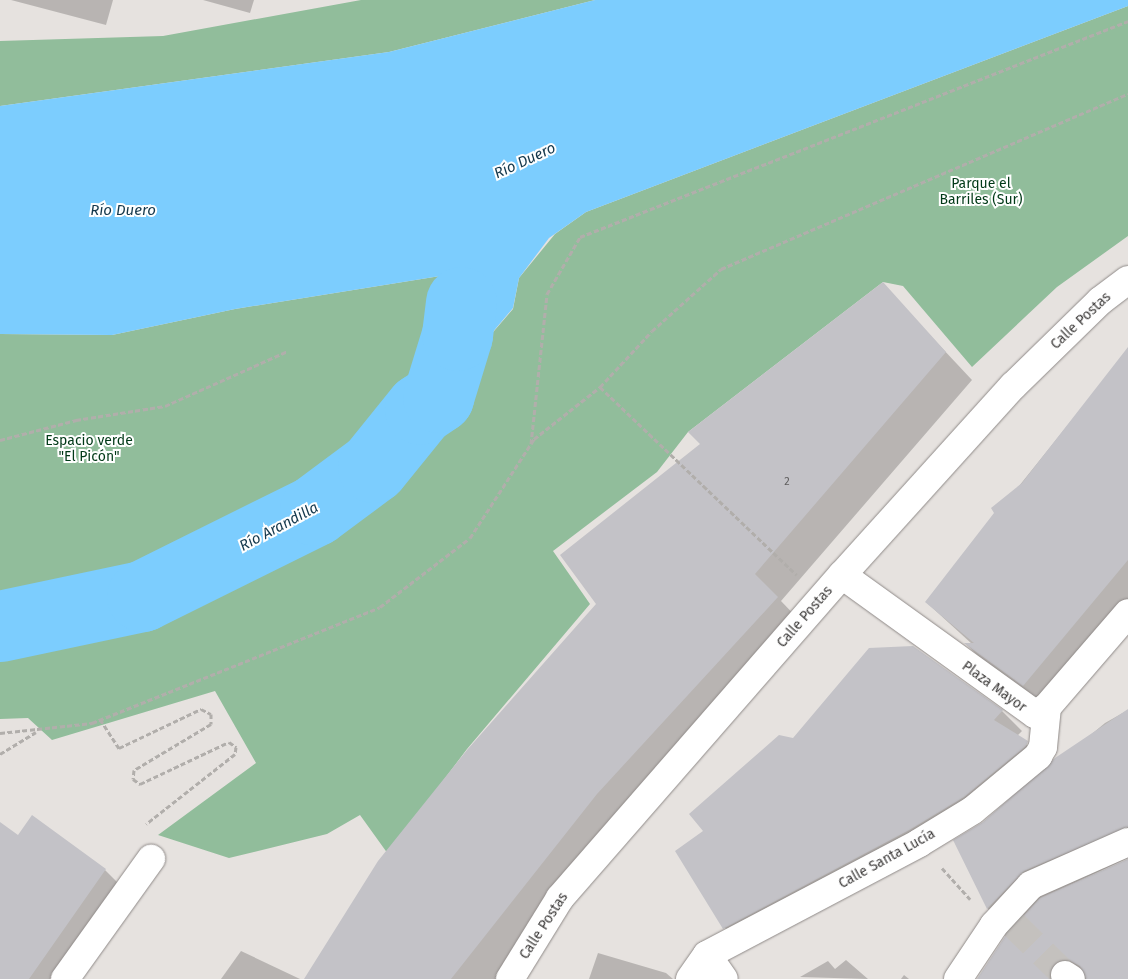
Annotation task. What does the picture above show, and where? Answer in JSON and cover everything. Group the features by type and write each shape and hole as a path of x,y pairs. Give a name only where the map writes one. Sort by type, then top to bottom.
{"street":[{"name":"Calle Postas","path":"510,979 560,898 842,575 1013,386 1100,300 1128,280"},
{"name":"Plaza Mayor","path":"842,575 1023,709 1035,714 1047,707 1128,613"},
{"name":"Calle Santa Lucía","path":"690,979 707,955 919,843 973,810 1038,756 1043,747 1047,707"},
{"path":"958,979 1003,925 1031,885 1128,842"},
{"path":"64,979 151,858"},
{"path":"707,955 724,979"}],"path":[{"path":"530,445 547,294 580,237 1128,21"},
{"path":"0,733 38,731 100,719 380,607 470,538 530,445 600,387 652,331 721,269 1128,94"},
{"path":"0,440 76,420 166,406 286,352"},
{"path":"600,387 658,440 799,577"},
{"path":"100,719 119,748 201,709 211,714 211,724 134,770 133,778 140,784 229,742 236,746 235,754 142,828"},
{"path":"0,754 38,731"},
{"path":"919,843 1003,925"}],"green space":[{"path":"361,0 595,0 389,52 0,106 0,41 163,36"},
{"path":"1128,6 1128,236 1057,287 972,367 903,286 883,282 688,432 657,472 553,551 590,604 467,749 388,854 360,815 327,834 229,858 158,835 256,763 215,691 52,740 28,718 0,719 0,334 112,335 235,309 465,272 430,379 438,396 513,309 519,278 555,234 586,212","holes":["435,399 392,443 420,409"]}],"water":[{"name":"Río Duero","path":"595,0 1128,0 1128,6 586,212 549,238 519,278 513,308 438,397 429,380 465,272 235,309 112,335 0,334 0,106 389,52"}],"building":[{"path":"883,282 946,352 755,574 778,597 597,794 451,979 304,979 378,861 467,750 596,604 560,555 700,444 688,432"},
{"path":"1128,347 1128,560 1023,686 964,643 974,643 925,602 994,513 991,508 1022,483"},
{"path":"913,646 1003,710 994,720 1028,741 1026,746 964,797 911,829 723,929 675,851 703,831 689,814 779,735 793,738 869,648"},
{"path":"1128,709 1128,827 1024,871 987,909 953,840 983,822 1055,758"},
{"path":"32,815 106,869 29,979 0,979 0,822 18,835"},
{"path":"1128,859 1128,979 1086,979 1080,966 1066,959 1052,966 1050,979 977,979 1006,935 1040,898"}],"waterway":[{"name":"Río Arandilla","path":"0,626 142,596 315,510 373,467 420,409 438,397 457,335 461,302"}],"tunnel":[{"path":"1013,924 1065,975"}],"park label":[{"name":"Parque el Barriles (Sur)","path":"981,192"},
{"name":"Espacio verde \"El Picón\"","path":"89,450"}]}
